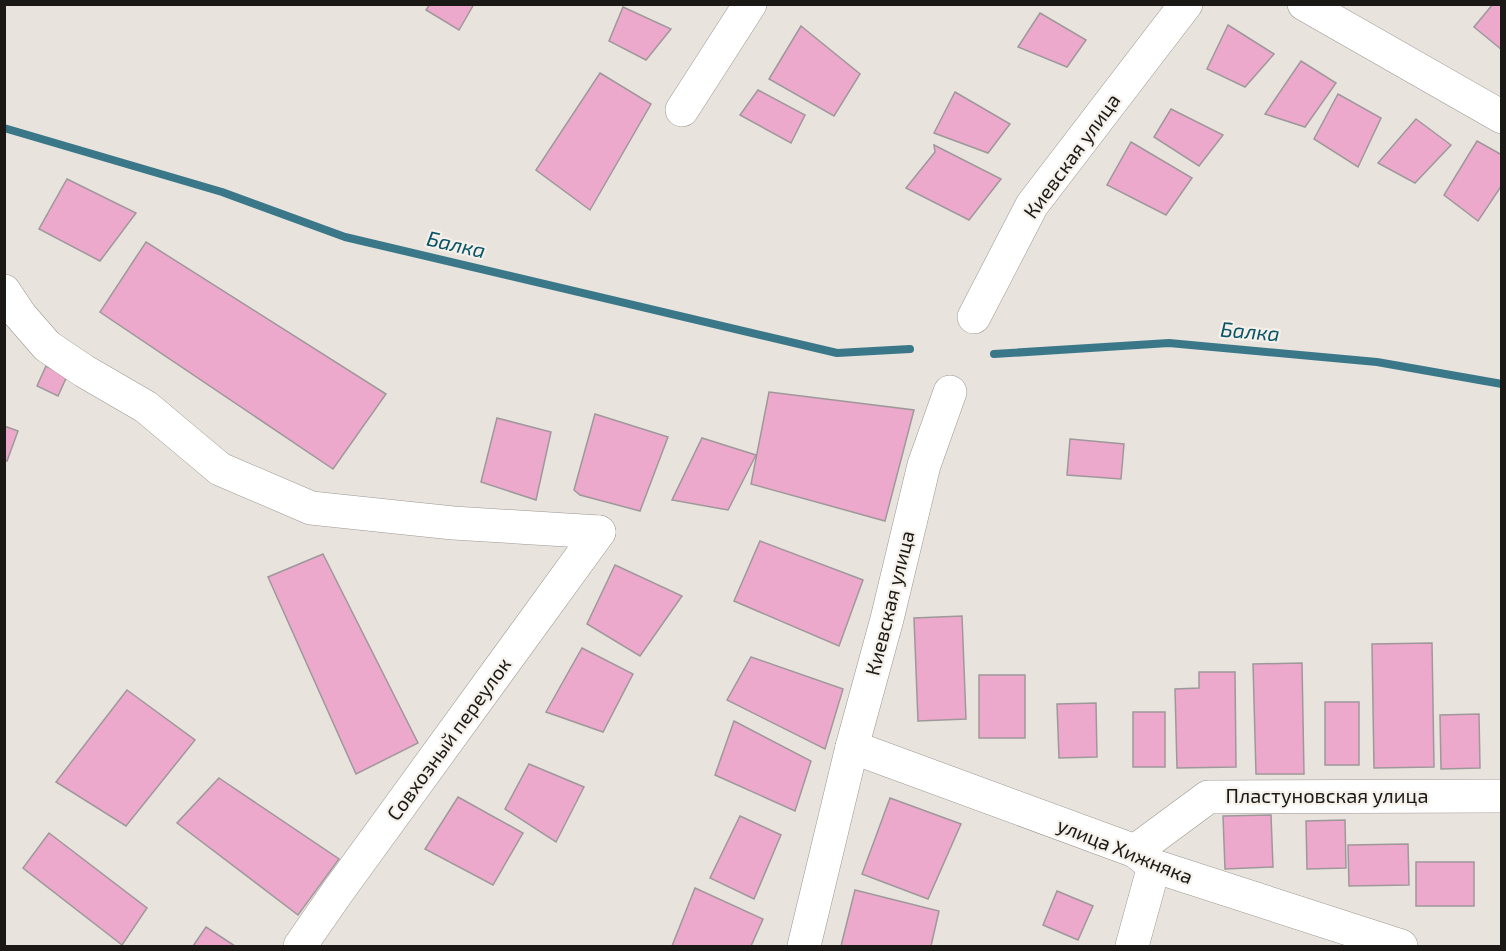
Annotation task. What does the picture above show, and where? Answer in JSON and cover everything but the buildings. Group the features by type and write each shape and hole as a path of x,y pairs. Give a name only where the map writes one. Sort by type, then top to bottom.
{"street":[{"path":"682,110 750,4"},
{"name":"Киевская улица","path":"974,317 1032,205 1186,4"},
{"path":"1304,4 1502,117"},
{"name":"Совхозный переулок","path":"4,291 20,315 47,346 84,372 146,407 220,469 311,508 453,523 599,532 300,946"},
{"name":"Киевская улица","path":"804,946 924,465 950,392"},
{"name":"улица Хижняка","path":"852,747 1145,859 1401,946"},
{"name":"Пластуновская улица","path":"1145,859 1208,797 1502,796"},
{"path":"1132,946 1145,859"}],"waterway":[{"name":"Балка","path":"4,128 222,192 345,237 837,353 910,349"},
{"name":"Балка","path":"994,354 1169,343 1377,362 1502,384"}]}
